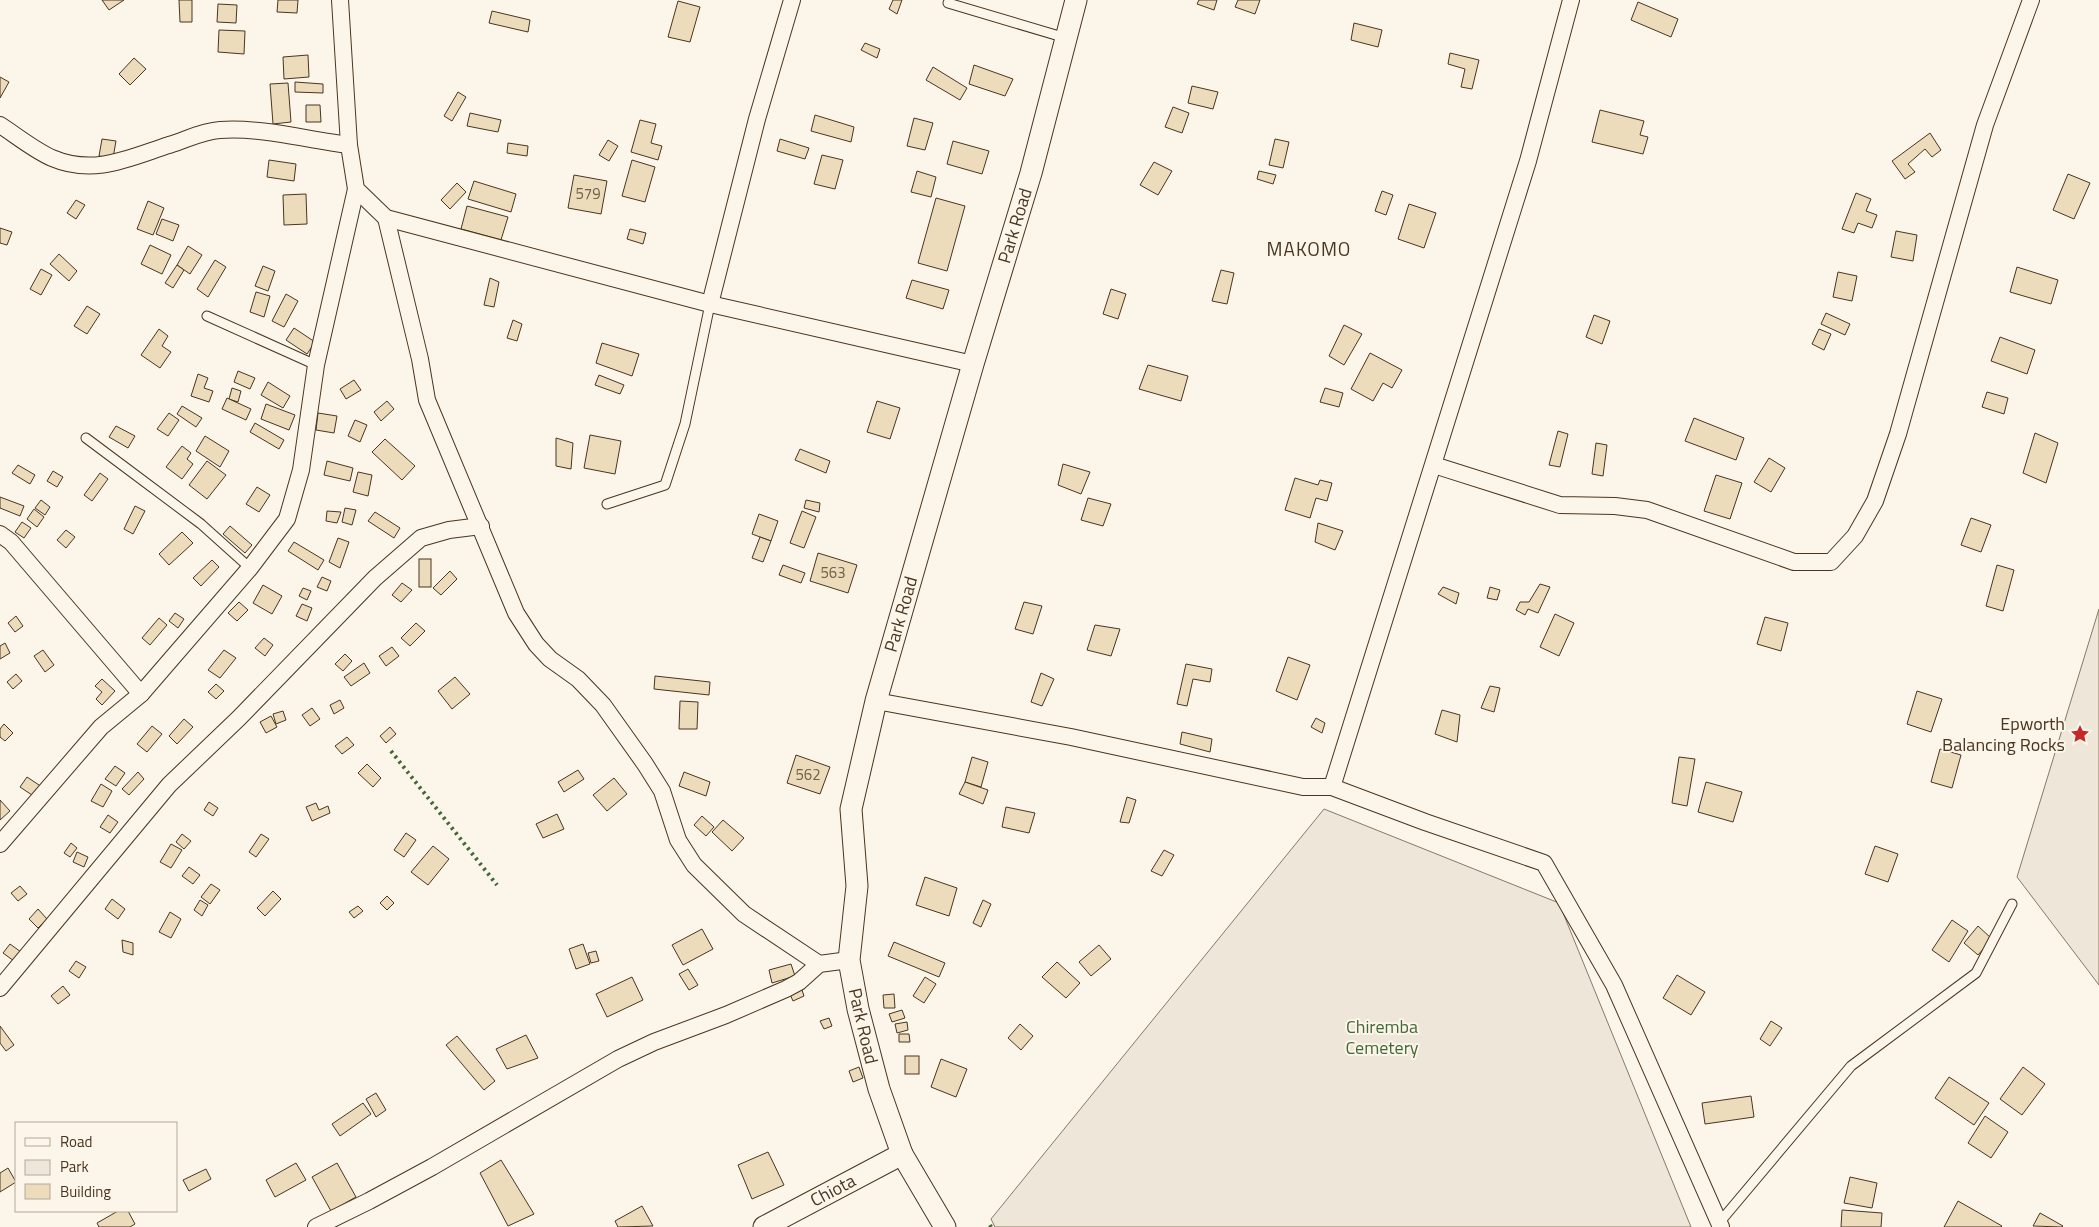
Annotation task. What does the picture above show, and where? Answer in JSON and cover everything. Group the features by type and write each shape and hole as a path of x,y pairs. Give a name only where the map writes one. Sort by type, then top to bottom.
{"street":[{"path":"0,844 101,727 142,694 250,568 287,519 301,470 316,365 356,189 349,144 340,0"},
{"path":"710,304 758,119 792,0"},
{"name":"Park Road","path":"946,1227 902,1154 879,1089 858,1009 849,960 857,886 851,809 876,701 1030,173 1076,0"},
{"path":"1332,787 1528,161 1571,0"},
{"path":"1434,465 1550,503 1560,505 1615,506 1647,510 1794,562 1831,562 1855,536 1875,501 1898,434 1985,125 2031,0"},
{"path":"0,125 51,157 92,167 110,165 192,136 218,130 245,130 349,144"},
{"path":"356,189 386,218 710,304 973,364"},
{"path":"386,218 420,358 427,400 516,613 536,644 550,659 578,679 603,705 645,764 662,791 678,840 694,865 744,914 819,964"},
{"path":"0,988 169,785 239,718 375,578 421,538 449,530 481,526"},
{"path":"0,534 11,542 142,694"},
{"path":"876,701 1071,737 1303,787 1332,787 1425,822 1544,862 1614,985 1720,1225"},
{"path":"316,1227 424,1171 618,1059 654,1042 726,1015 786,989 800,982 819,964 849,960"},
{"name":"Chiota","path":"764,1227 902,1154"}],"lane":[{"path":"948,3 1066,38"},
{"path":"607,504 665,485 685,424 710,304"},
{"path":"207,316 316,365"},
{"path":"86,438 201,524 250,568"},
{"path":"1720,1225 1851,1066 1976,973 2012,904"}],"green space":[{"name":"Epworth Balancing Rocks","path":"2099,609 2099,985 2017,877"},
{"name":"Chiremba Cemetery","path":"1324,809 1559,903 1691,1227 995,1227 991,1219"}],"building":[{"path":"102,0 124,0 109,10"},
{"path":"179,0 192,0 192,22 180,22"},
{"path":"278,0 298,0 297,13 277,12"},
{"path":"893,0 902,0 897,14 889,9"},
{"path":"1199,0 1217,0 1214,10 1197,4"},
{"path":"1238,0 1260,0 1255,14 1235,7"},
{"path":"678,1 700,7 690,42 668,37"},
{"path":"1638,2 1678,19 1671,37 1631,20"},
{"path":"218,4 237,5 236,23 217,22"},
{"path":"492,11 530,20 528,32 489,23"},
{"path":"1354,23 1382,30 1378,47 1351,40"},
{"path":"219,30 245,31 244,54 218,52"},
{"path":"865,43 880,49 877,58 861,50"},
{"path":"1450,53 1479,60 1472,89 1461,87 1465,69 1448,64"},
{"path":"308,55 309,77 284,79 283,57"},
{"path":"134,58 146,69 130,85 119,74"},
{"path":"974,65 1013,79 1005,96 969,84"},
{"path":"933,67 967,88 960,100 926,80"},
{"path":"0,77 9,82 0,98"},
{"path":"295,82 323,84 323,93 295,92"},
{"path":"288,83 291,122 273,124 270,84"},
{"path":"1192,86 1218,92 1213,109 1188,103"},
{"path":"458,92 466,97 452,121 444,116"},
{"path":"306,105 320,105 321,122 306,122"},
{"path":"1173,107 1189,113 1182,133 1165,127"},
{"path":"1600,110 1644,121 1640,135 1648,137 1643,154 1592,142"},
{"path":"470,113 501,120 498,132 467,126"},
{"path":"815,115 854,127 851,142 811,131"},
{"path":"914,118 933,123 925,150 907,146"},
{"path":"640,120 656,124 651,143 662,146 658,160 631,152"},
{"path":"1930,133 1941,150 1932,157 1925,149 1908,164 1915,172 1905,179 1892,161"},
{"path":"102,139 116,141 113,158 99,156"},
{"path":"780,139 809,148 805,159 777,151"},
{"path":"1275,139 1289,142 1283,168 1269,165"},
{"path":"608,140 618,146 609,161 599,155"},
{"path":"953,141 989,151 982,174 947,164"},
{"path":"508,143 528,146 527,156 507,153"},
{"path":"822,155 843,160 835,189 814,184"},
{"path":"269,160 296,164 294,181 267,177"},
{"path":"632,160 655,167 645,202 622,196"},
{"path":"1154,162 1172,171 1158,195 1140,185"},
{"path":"917,171 936,177 931,197 911,192"},
{"path":"1259,171 1276,175 1273,184 1257,179"},
{"path":"2068,174 2090,183 2074,219 2053,210"},
{"path":"574,175 607,181 601,214 568,208"},
{"path":"474,181 516,194 511,212 468,199"},
{"path":"457,183 466,192 450,209 441,200"},
{"path":"1382,191 1393,195 1386,215 1375,211"},
{"path":"1856,193 1871,199 1866,211 1877,215 1872,228 1858,223 1854,233 1842,229"},
{"path":"306,194 307,224 284,225 283,195"},
{"path":"936,198 965,206 947,271 918,263"},
{"path":"76,200 85,205 76,219 67,213"},
{"path":"148,201 164,208 153,235 137,229"},
{"path":"1409,204 1436,213 1424,248 1398,239"},
{"path":"467,206 508,217 501,240 461,229"},
{"path":"162,219 179,225 173,241 156,234"},
{"path":"0,228 12,232 7,245 0,243"},
{"path":"630,229 646,233 643,244 627,239"},
{"path":"1896,231 1917,235 1913,261 1891,257"},
{"path":"150,245 171,255 162,274 141,264"},
{"path":"188,246 202,255 190,274 177,265"},
{"path":"59,254 77,271 69,281 50,264"},
{"path":"215,260 226,267 208,297 197,289"},
{"path":"177,265 184,270 173,288 165,283"},
{"path":"263,266 275,271 268,291 255,286"},
{"path":"2017,267 2058,280 2051,304 2010,292"},
{"path":"41,269 52,275 41,295 30,289"},
{"path":"1221,270 1234,273 1227,304 1212,301"},
{"path":"1838,272 1857,276 1852,301 1833,297"},
{"path":"490,278 499,282 494,307 484,305"},
{"path":"912,280 949,290 943,309 906,298"},
{"path":"1111,289 1126,294 1118,319 1103,314"},
{"path":"256,292 270,296 264,317 250,312"},
{"path":"286,294 298,301 284,327 272,321"},
{"path":"87,306 100,314 87,334 74,326"},
{"path":"1826,313 1850,324 1845,335 1821,324"},
{"path":"1594,315 1610,321 1602,344 1586,337"},
{"path":"513,320 522,324 517,341 507,338"},
{"path":"1344,325 1362,334 1344,365 1329,356"},
{"path":"294,328 315,342 307,354 286,340"},
{"path":"159,329 168,336 162,346 171,352 160,368 141,355"},
{"path":"1819,329 1831,334 1824,350 1812,344"},
{"path":"2000,337 2035,350 2027,374 1991,361"},
{"path":"602,343 639,354 632,376 596,363"},
{"path":"1370,353 1402,370 1392,388 1383,383 1373,401 1351,389"},
{"path":"1148,365 1188,376 1181,401 1139,389"},
{"path":"238,371 255,378 250,389 234,382"},
{"path":"198,374 208,378 204,388 213,391 209,402 191,396"},
{"path":"599,375 624,385 620,394 595,385"},
{"path":"354,380 361,390 346,399 340,389"},
{"path":"268,382 290,396 283,408 261,395"},
{"path":"232,388 241,391 238,402 229,399"},
{"path":"1325,388 1343,393 1339,407 1320,402"},
{"path":"1987,392 2008,398 2004,414 1982,407"},
{"path":"227,398 251,409 246,420 222,409"},
{"path":"387,401 394,409 381,421 374,412"},
{"path":"877,401 900,408 890,439 867,432"},
{"path":"266,404 295,415 289,430 261,419"},
{"path":"182,406 202,418 196,427 177,414"},
{"path":"169,413 179,420 168,436 157,429"},
{"path":"318,413 337,416 334,433 316,430"},
{"path":"1694,418 1744,438 1736,460 1685,441"},
{"path":"355,420 367,425 360,442 348,436"},
{"path":"255,423 284,440 279,449 250,432"},
{"path":"116,426 135,436 128,448 109,437"},
{"path":"1558,431 1568,434 1560,467 1549,465"},
{"path":"2035,433 2058,443 2046,483 2023,473"},
{"path":"590,435 621,441 615,474 584,468"},
{"path":"205,436 229,451 220,467 196,451"},
{"path":"556,438 573,443 571,469 556,466"},
{"path":"385,439 415,466 402,480 372,452"},
{"path":"1596,443 1607,445 1603,476 1592,474"},
{"path":"182,446 191,453 187,459 193,464 182,479 166,467"},
{"path":"800,449 830,461 826,473 795,460"},
{"path":"1769,458 1785,468 1771,492 1754,482"},
{"path":"207,461 226,475 207,499 189,485"},
{"path":"327,461 353,468 350,481 324,475"},
{"path":"1063,464 1090,472 1081,494 1058,485"},
{"path":"18,465 35,475 30,484 12,473"},
{"path":"53,471 63,477 57,487 47,481"},
{"path":"358,472 372,475 368,496 353,492"},
{"path":"100,473 108,479 92,501 84,495"},
{"path":"1716,475 1742,483 1730,519 1704,511"},
{"path":"1295,478 1318,485 1320,480 1332,483 1327,501 1316,498 1310,518 1285,510"},
{"path":"257,487 270,495 259,512 246,504"},
{"path":"0,497 24,506 20,516 0,508"},
{"path":"1088,498 1111,504 1103,526 1081,520"},
{"path":"41,500 50,507 45,515 35,508"},
{"path":"806,500 820,503 819,512 804,508"},
{"path":"135,506 145,511 133,534 124,529"},
{"path":"345,508 356,510 352,525 342,522"},
{"path":"34,509 44,517 37,527 27,519"},
{"path":"327,511 341,512 337,523 326,521"},
{"path":"802,511 816,517 804,548 790,543"},
{"path":"375,512 400,528 394,538 368,521"},
{"path":"759,514 778,521 771,541 752,534"},
{"path":"1971,518 1991,525 1981,552 1961,545"},
{"path":"22,522 31,528 24,538 15,532"},
{"path":"1318,523 1343,531 1335,550 1315,542"},
{"path":"230,526 252,545 245,553 223,534"},
{"path":"66,530 75,537 66,548 57,540"},
{"path":"182,532 193,543 169,565 159,554"},
{"path":"760,537 771,541 763,562 752,558"},
{"path":"338,538 349,542 340,568 329,562"},
{"path":"294,542 324,560 318,570 288,551"},
{"path":"818,553 857,565 848,593 810,581"},
{"path":"419,559 431,559 431,587 419,587"},
{"path":"212,560 219,567 201,586 193,578"},
{"path":"783,565 805,573 801,583 779,575"},
{"path":"1997,565 2014,570 2003,611 1986,606"},
{"path":"450,571 457,579 441,595 433,588"},
{"path":"322,577 331,581 327,591 317,587"},
{"path":"402,583 412,590 401,602 392,595"},
{"path":"1540,584 1550,587 1538,613 1528,609 1525,615 1516,610 1520,602 1529,602"},
{"path":"263,585 282,596 272,614 253,603"},
{"path":"1443,587 1459,593 1456,604 1438,594"},
{"path":"1490,587 1500,590 1497,600 1487,598"},
{"path":"303,588 311,591 307,600 299,596"},
{"path":"239,602 248,610 237,621 228,613"},
{"path":"1024,602 1042,606 1033,634 1015,629"},
{"path":"302,604 312,608 307,621 296,616"},
{"path":"175,613 184,619 178,628 169,621"},
{"path":"1555,614 1574,623 1559,656 1540,647"},
{"path":"16,616 23,626 15,632 8,623"},
{"path":"1765,617 1788,623 1781,651 1757,644"},
{"path":"159,618 167,625 150,645 142,638"},
{"path":"416,623 425,631 410,646 401,638"},
{"path":"1095,625 1120,629 1111,656 1087,650"},
{"path":"264,638 273,645 265,656 255,648"},
{"path":"5,643 10,653 0,659 0,646"},
{"path":"392,647 399,656 386,666 379,656"},
{"path":"43,650 54,665 45,672 34,656"},
{"path":"224,650 236,658 220,678 208,670"},
{"path":"345,654 352,661 343,671 335,664"},
{"path":"1288,657 1310,665 1297,700 1276,691"},
{"path":"364,663 370,673 351,686 344,677"},
{"path":"1186,664 1212,669 1210,682 1193,679 1187,706 1177,704"},
{"path":"1041,673 1054,679 1042,706 1031,702"},
{"path":"16,674 22,681 13,689 7,682"},
{"path":"655,676 710,682 709,695 654,689"},
{"path":"455,677 470,694 452,709 438,691"},
{"path":"102,679 115,691 102,705 96,699 102,692 95,686"},
{"path":"216,684 224,691 216,699 208,692"},
{"path":"1490,686 1500,688 1494,712 1481,708"},
{"path":"1917,691 1942,699 1931,732 1907,724"},
{"path":"340,700 344,708 334,714 330,705"},
{"path":"680,701 698,702 697,729 679,729"},
{"path":"312,708 320,719 310,726 302,715"},
{"path":"1442,710 1460,715 1457,742 1435,734"},
{"path":"283,711 286,720 276,724 273,714"},
{"path":"271,716 277,727 266,733 260,722"},
{"path":"1316,718 1325,723 1322,733 1311,727"},
{"path":"184,719 193,727 177,744 169,736"},
{"path":"4,724 13,733 5,741 0,737 0,729"},
{"path":"152,726 162,734 147,752 137,744"},
{"path":"390,727 396,734 386,743 380,736"},
{"path":"1182,732 1212,739 1210,752 1180,744"},
{"path":"347,737 354,745 342,754 335,746"},
{"path":"1940,749 1961,755 1952,788 1931,782"},
{"path":"796,755 830,767 820,794 787,783"},
{"path":"972,757 988,762 981,787 965,782"},
{"path":"1679,757 1695,759 1687,806 1672,803"},
{"path":"367,764 381,778 373,787 358,773"},
{"path":"115,766 125,773 116,786 105,779"},
{"path":"578,770 584,779 564,792 558,782"},
{"path":"138,772 144,779 129,795 122,789"},
{"path":"684,772 710,782 706,796 679,786"},
{"path":"27,777 45,789 38,799 20,787"},
{"path":"614,778 627,794 607,811 593,795"},
{"path":"965,782 988,790 983,804 959,794"},
{"path":"1706,782 1742,792 1733,822 1698,812"},
{"path":"101,784 112,791 103,807 91,801"},
{"path":"1127,797 1136,800 1129,823 1120,822"},
{"path":"0,800 10,811 0,820"},
{"path":"209,802 218,808 213,816 204,810"},
{"path":"316,803 319,810 328,806 330,813 312,821 306,807"},
{"path":"1006,807 1035,813 1029,833 1002,827"},
{"path":"557,814 564,829 543,838 536,824"},
{"path":"108,815 118,822 110,833 100,827"},
{"path":"702,816 714,827 706,836 694,825"},
{"path":"723,820 744,838 732,851 712,832"},
{"path":"406,833 416,840 404,857 394,850"},
{"path":"182,834 191,841 184,849 176,842"},
{"path":"261,834 269,839 256,857 249,852"},
{"path":"71,843 77,848 70,857 64,853"},
{"path":"171,844 182,850 171,868 160,862"},
{"path":"433,846 449,859 428,885 411,872"},
{"path":"1875,846 1898,854 1888,882 1865,874"},
{"path":"1164,850 1174,855 1162,876 1151,871"},
{"path":"77,852 88,857 84,867 73,862"},
{"path":"189,867 200,875 193,884 182,876"},
{"path":"925,877 957,888 949,916 916,905"},
{"path":"211,884 220,890 210,904 201,897"},
{"path":"20,886 27,894 18,901 11,893"},
{"path":"273,891 281,899 265,916 257,908"},
{"path":"387,896 394,903 387,910 380,903"},
{"path":"112,899 125,909 118,919 105,909"},
{"path":"200,900 208,905 202,916 194,910"},
{"path":"983,900 991,904 981,927 973,923"},
{"path":"358,906 363,911 354,918 349,912"},
{"path":"38,909 47,919 38,928 29,919"},
{"path":"170,912 181,919 171,938 159,932"},
{"path":"1952,920 1968,931 1949,962 1932,950"},
{"path":"1978,926 1992,939 1978,955 1964,943"},
{"path":"702,929 713,949 683,965 672,945"},
{"path":"122,940 133,943 133,955 123,952"},
{"path":"894,942 945,963 939,977 888,956"},
{"path":"10,944 21,952 14,961 3,953"},
{"path":"583,944 590,964 576,969 569,949"},
{"path":"1099,945 1111,959 1091,976 1079,962"},
{"path":"596,951 599,961 591,963 588,953"},
{"path":"76,961 86,967 79,978 69,971"},
{"path":"1057,962 1080,983 1066,998 1042,977"},
{"path":"791,964 795,976 772,983 769,970"},
{"path":"688,969 698,985 689,990 679,974"},
{"path":"1677,975 1705,992 1691,1015 1663,998"},
{"path":"632,977 643,1000 607,1017 596,994"},
{"path":"925,977 936,984 924,1003 913,996"},
{"path":"63,986 70,995 58,1004 51,996"},
{"path":"801,987 804,996 793,1001 789,992"},
{"path":"894,994 895,1008 884,1008 883,995"},
{"path":"902,1010 905,1018 892,1022 889,1014"},
{"path":"829,1018 832,1026 824,1029 820,1021"},
{"path":"1771,1021 1782,1028 1770,1046 1760,1039"},
{"path":"907,1022 908,1030 897,1033 895,1024"},
{"path":"1020,1024 1033,1036 1021,1050 1008,1038"},
{"path":"0,1026 14,1045 6,1051 0,1043"},
{"path":"899,1034 909,1034 910,1042 899,1042"},
{"path":"526,1035 538,1058 507,1069 496,1049"},
{"path":"457,1036 495,1081 484,1090 446,1045"},
{"path":"905,1056 919,1056 919,1074 905,1074"},
{"path":"941,1059 967,1069 956,1097 931,1087"},
{"path":"859,1067 863,1078 853,1082 849,1071"},
{"path":"2023,1067 2045,1084 2022,1115 2000,1099"},
{"path":"1949,1077 1989,1103 1974,1125 1935,1098"},
{"path":"376,1093 386,1110 376,1117 366,1099"},
{"path":"1751,1096 1754,1117 1705,1124 1702,1103"},
{"path":"363,1103 371,1114 340,1136 332,1124"},
{"path":"1985,1116 2008,1132 1991,1158 1968,1143"},
{"path":"768,1152 784,1185 752,1199 738,1165"},
{"path":"501,1160 534,1214 508,1226 480,1173"},
{"path":"296,1163 306,1180 275,1197 266,1180"},
{"path":"337,1163 356,1197 331,1211 312,1177"},
{"path":"8,1168 15,1183 0,1192 0,1173"},
{"path":"206,1169 211,1179 189,1191 183,1180"},
{"path":"1850,1177 1877,1183 1872,1208 1844,1203"},
{"path":"1958,1201 2002,1226 1944,1227"},
{"path":"642,1206 653,1226 618,1227 615,1221"},
{"path":"1842,1210 1882,1213 1881,1227 1841,1227"},
{"path":"116,1212 129,1212 135,1224 130,1227 99,1227 97,1223"},
{"path":"2040,1213 2063,1226 2033,1226"}],"hedge":[{"path":"391,751 497,885"}],"place":[{"name":"Epworth Balancing Rocks","path":"2080,734"}],"district":[{"name":"MAKOMO","path":"1309,249"}]}
